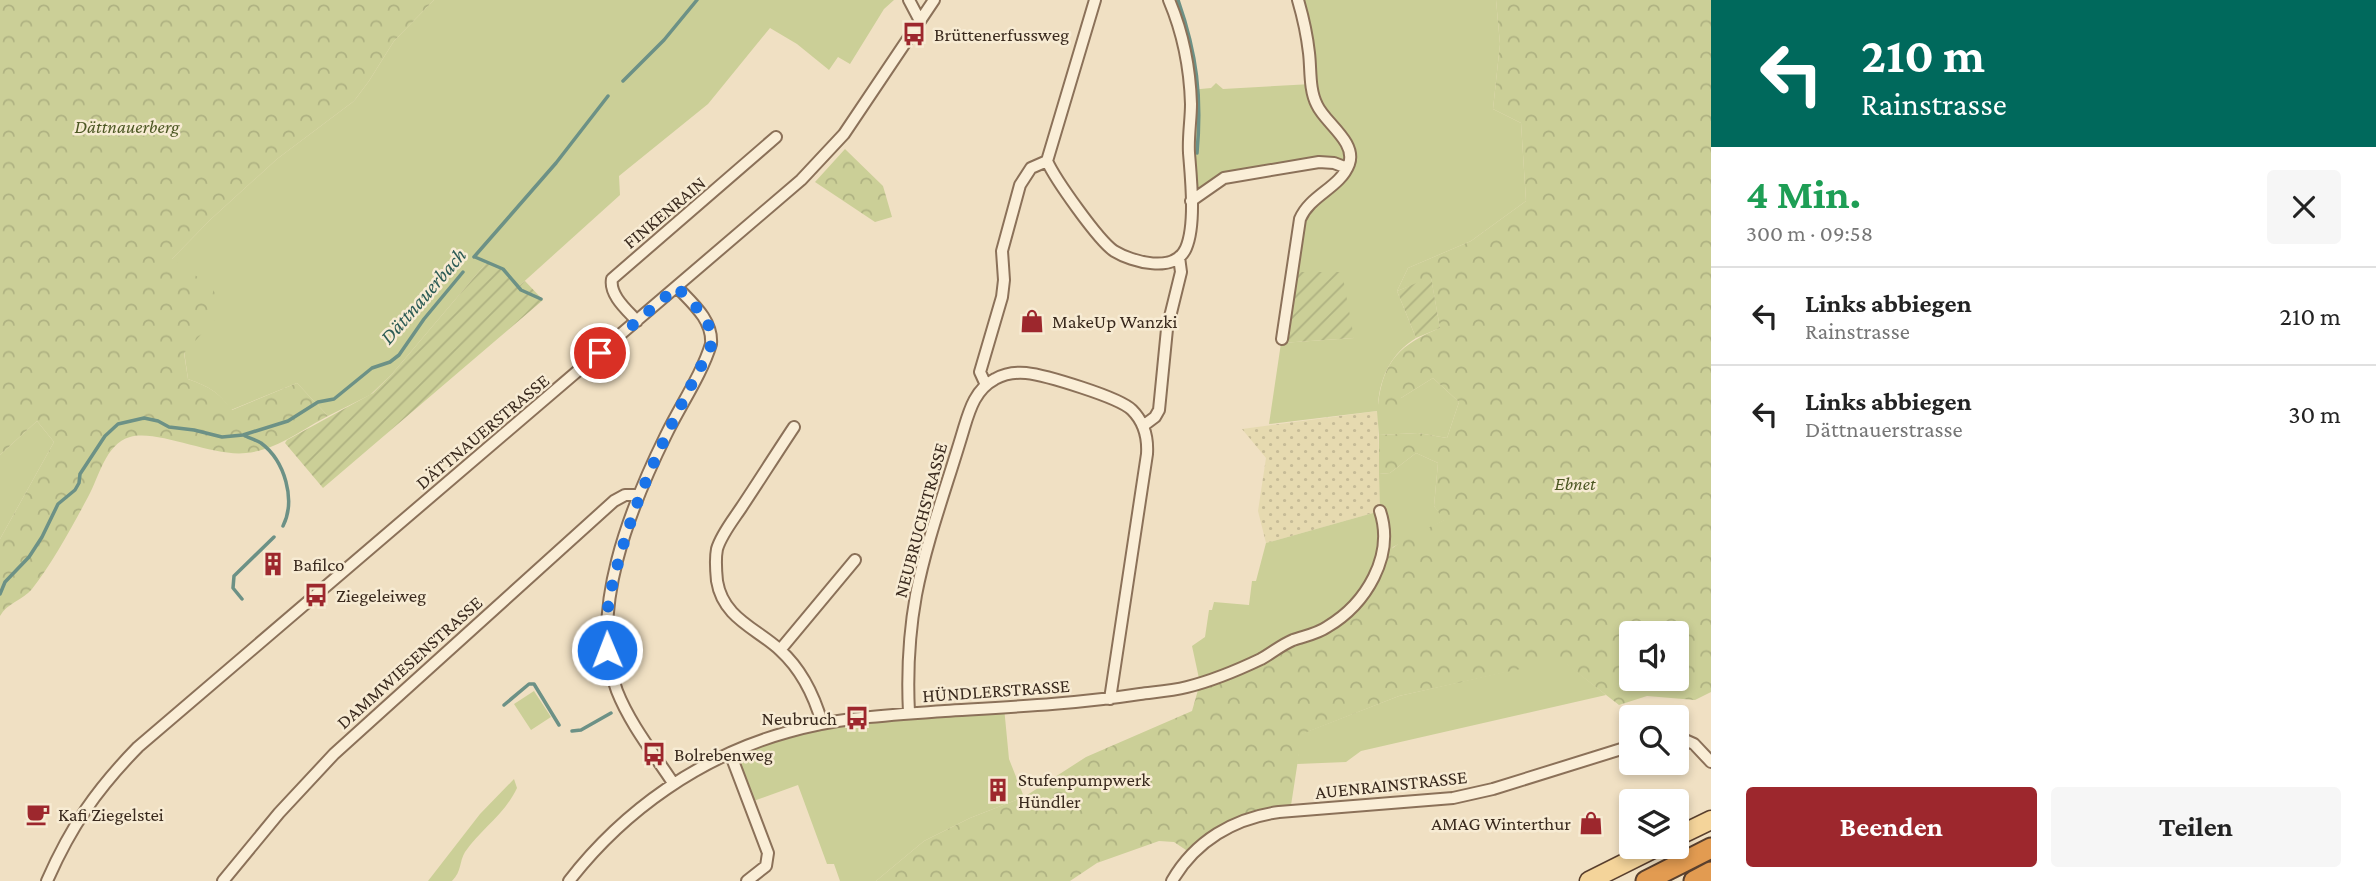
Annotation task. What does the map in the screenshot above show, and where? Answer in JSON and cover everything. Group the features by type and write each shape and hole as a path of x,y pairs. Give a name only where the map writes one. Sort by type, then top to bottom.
{"highway":[{"path":"1646,881 1711,848"},
{"path":"1694,881 1711,872"}],"main road":[{"path":"1689,831 1711,820"},
{"path":"1589,881 1633,859"}],"street":[{"path":"909,0 919,19"},
{"name":"DÄTTNAUERSTRASSE","path":"47,881 63,845 88,805 108,777 138,747 790,190 831,150 934,0"},
{"path":"1095,0 1047,161 1056,179 1115,251 1157,264 1169,263 1179,257 1188,241 1191,201 1189,81 1181,36 1170,0"},
{"path":"1282,339 1300,219 1307,207 1339,179 1351,157 1349,148 1322,114 1315,100 1307,36 1298,0"},
{"name":"FINKENRAIN","path":"637,321 613,292 612,279 776,137"},
{"path":"1047,161 1031,168 1020,185 1002,251 1002,297 980,372 986,385 1007,374 1025,373 1119,400 1131,408 1143,426 1147,438 1147,454 1110,699"},
{"path":"1191,201 1224,178 1320,162 1347,168"},
{"path":"1143,426 1158,413 1168,323 1180,275 1179,257"},
{"path":"673,783 623,704 613,680 607,650 606,624 609,597 639,495 663,440 712,344 706,320 677,287"},
{"name":"NEUBRUCHSTRASSE","path":"909,713 909,651 922,569 969,412 974,400 986,385"},
{"path":"794,427 727,528 717,549 715,571 718,589 730,611 780,650 808,684 822,723"},
{"name":"DAMMWIESENSTRASSE","path":"223,881 287,804 348,740 614,501 625,495 639,495"},
{"name":"HÜNDLERSTRASSE","path":"569,881 614,831 673,783 730,753 773,736 822,723 909,713 1110,699 1193,685 1257,661 1289,642 1330,626 1359,599 1379,567 1384,540 1380,511"},
{"path":"780,650 855,560"},
{"path":"1689,741 1695,744 1711,762"},
{"name":"AUENRAINSTRASSE","path":"1172,881 1203,843 1228,827 1253,817 1279,812 1421,802 1462,796 1619,750"},
{"path":"730,753 768,853 766,866 747,881"}],"shaded area":[{"path":"1378,411 1380,511 1266,543 1258,511 1266,458 1242,429"}],"green space":[{"name":"Dättnauerberg","path":"0,0 434,0 394,41 354,101 277,159 172,259 212,287 223,311 184,353 188,379 213,390 232,410 297,383 328,416 278,444 246,453 217,451 155,437 130,437 121,441 109,454 76,520 40,579 28,593 0,616 0,539 54,442 37,421 0,455"},
{"path":"434,0 894,0 884,9 850,64 838,57 829,70 797,44 770,28 708,104 619,176 620,195 518,287 507,272 487,262 392,374 370,395 328,416 297,383 231,410 212,390 188,379 171,260 277,159 354,101 394,41"},
{"path":"1298,0 1496,0 1500,44 1493,109 1521,123 1526,201 1471,241 1408,268 1397,291 1416,338 1400,351 1389,366 1381,384 1378,405 1401,398 1433,378 1459,402 1447,438 1418,433 1379,435 1377,411 1269,424 1281,343 1354,338 1292,272 1300,219 1343,175 1334,163 1224,178 1197,198 1190,90 1211,88 1216,83 1223,89 1312,84"},
{"name":"Ebnet","path":"1496,0 1711,0 1711,692 1695,700 1647,696 1619,705 1561,660 1399,696 1302,734 1290,812 1244,820 1192,854 1174,842 1159,841 1097,863 1070,881 876,881 924,841 970,818 1024,797 1086,757 1192,711 1200,683 1252,663 1348,610 1382,556 1402,541 1444,520 1434,506 1438,463 1416,453 1390,473 1379,474 1379,435 1418,433 1447,438 1459,402 1433,378 1401,398 1397,411 1378,405 1384,376 1396,356 1415,340 1440,328 1431,278 1397,291 1408,268 1471,241 1526,201 1521,123 1493,109 1500,44"},
{"path":"845,149 883,186 892,217 875,222 815,182"},
{"path":"487,262 507,272 518,287 525,281 543,300 323,488 285,443 287,440 373,393"},
{"path":"1292,272 1342,272 1354,338 1281,343"},
{"path":"1431,277 1440,328 1416,338 1397,291"},
{"path":"37,421 54,442 0,539 0,455"},
{"path":"1416,453 1438,463 1434,506 1445,520 1393,547 1374,578 1330,626 1200,683 1192,646 1205,637 1209,610 1212,610 1214,602 1249,605 1252,581 1256,581 1266,543 1380,511 1379,474 1390,473"},
{"path":"1561,659 1606,695 1361,751 1346,762 1297,764 1301,734 1399,696"},
{"path":"534,691 551,717 531,730 514,704"},
{"path":"1004,707 1009,759 1024,797 970,818 924,841 876,881 840,881 834,864 827,864 798,785 748,803 730,753 811,726"},
{"path":"514,779 517,788 512,797 465,852 452,881 428,881 480,814"}],"waterway":[{"name":"Dättnauerbach","path":"623,81 664,40 697,0"},
{"path":"1178,0 1194,57 1199,113 1197,153"},
{"name":"Dättnauerbach","path":"474,257 556,163 608,96"},
{"path":"475,257 503,269 521,290 541,299"},
{"name":"Dättnauerbach","path":"0,594 5,582 29,557 42,537 58,504 75,490 80,474 105,436 118,424 144,418 169,427 222,437 243,435 288,421 318,402 334,399 372,368 390,362 399,355 424,319 463,272"},
{"path":"245,436 261,443 282,470 288,493 287,516 283,526"},
{"path":"242,599 233,588 234,576 274,537"},
{"path":"504,705 529,684 534,684 559,725"},
{"path":"572,731 581,730 611,713"}],"place":[{"name":"Brüttenerfussweg","path":"914,34"},
{"name":"MakeUp Wanzki","path":"1032,321"},
{"name":"Bafilco","path":"273,564"},
{"name":"Ziegeleiweg","path":"316,595"},
{"name":"Neubruch","path":"857,718"},
{"name":"Bolrebenweg","path":"654,754"},
{"name":"Stufenpumpwerk Hündler","path":"998,790"},
{"name":"Kafi Ziegelstei","path":"38,814"},
{"name":"AMAG Winterthur","path":"1591,823"}],"route":[{"path":"600,353 677,287 708,323 712,338 710,349 663,440 639,495 609,597 606,614 607,650"}]}
